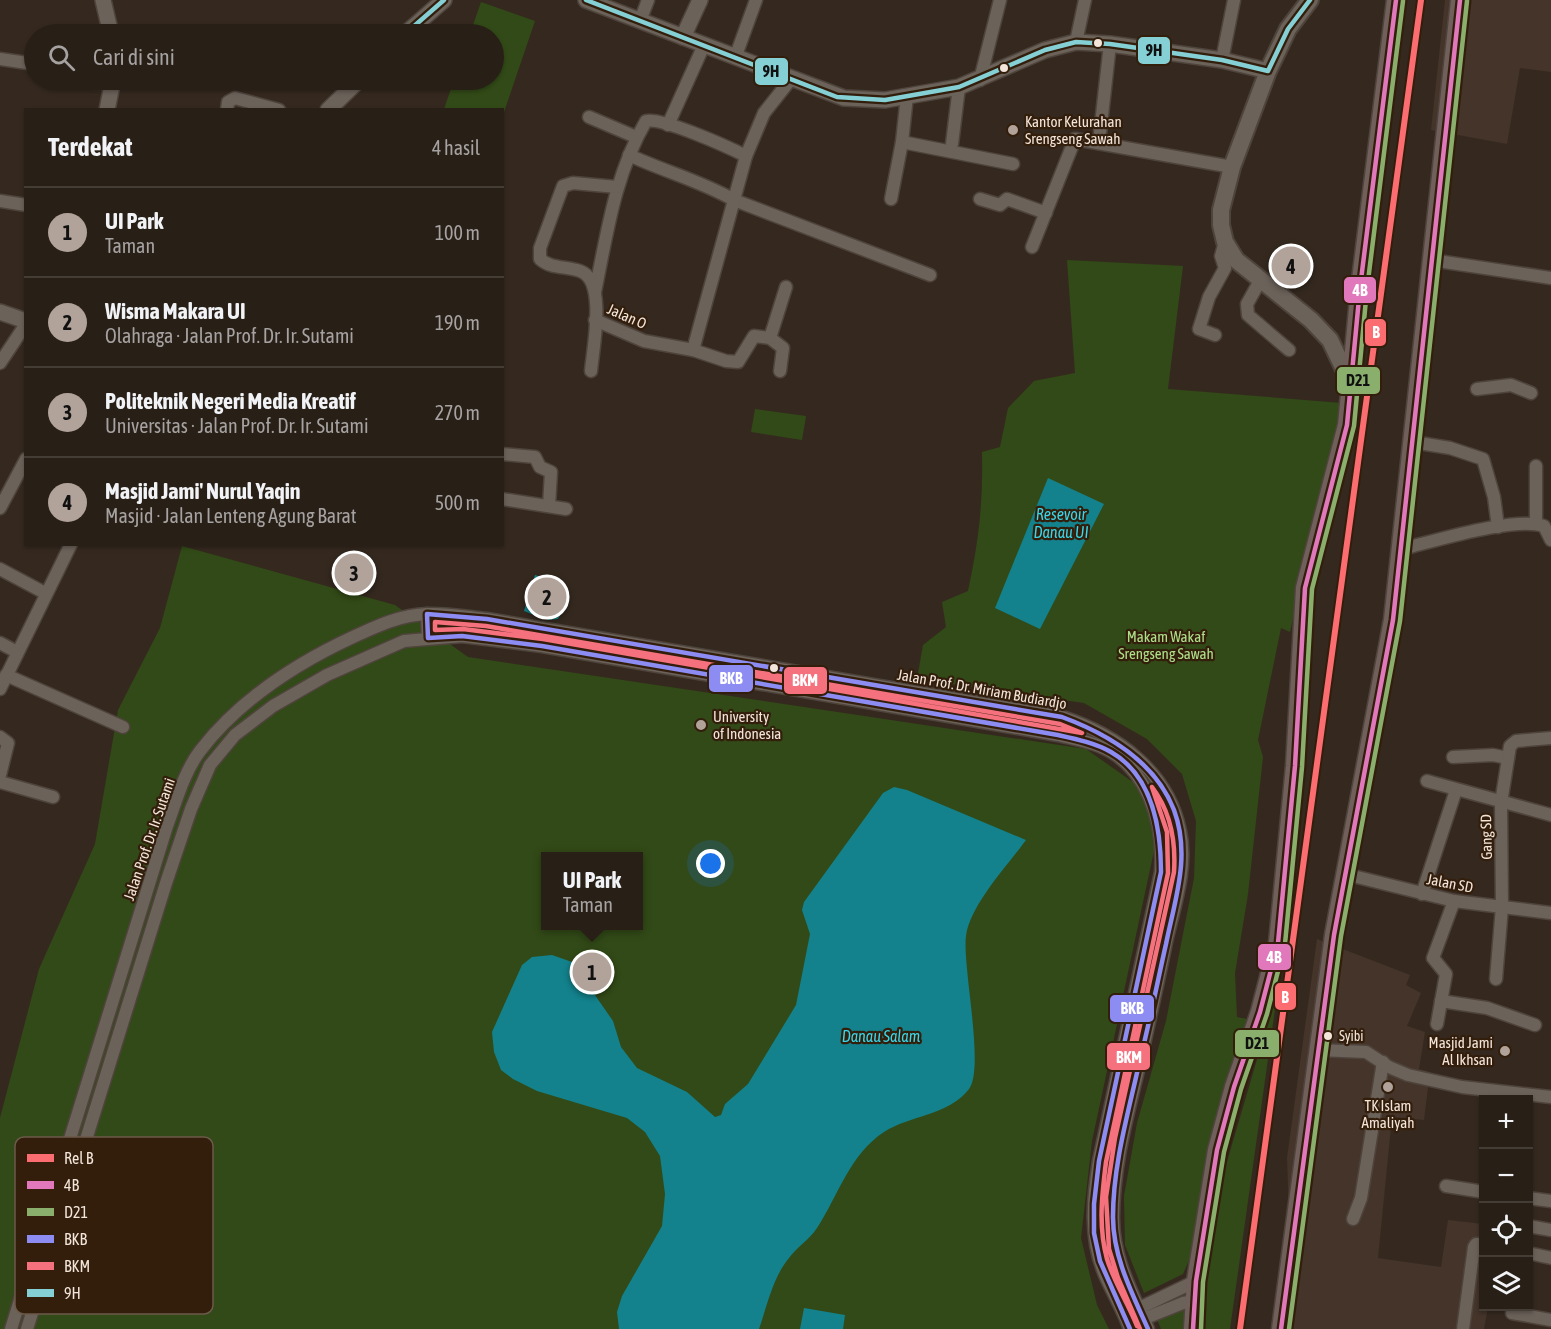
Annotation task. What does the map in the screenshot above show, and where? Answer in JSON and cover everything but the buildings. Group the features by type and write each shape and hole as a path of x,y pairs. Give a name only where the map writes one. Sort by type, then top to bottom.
{"main road":[{"path":"1310,0 1288,29 1268,71 1232,167 1221,210 1225,242 1236,260 1323,331 1337,352 1351,384"},
{"path":"1193,1329 1196,1281 1217,1150 1234,1087 1260,1012 1278,943 1295,766 1305,588 1342,449 1396,0"},
{"path":"1281,1329 1318,1050 1345,874 1393,620 1460,0"}],"street":[{"path":"103,0 109,24"},
{"path":"416,24 444,0"},
{"path":"586,0 603,3 683,38 844,98 881,100 959,87 980,80 1045,50 1076,42 1110,44 1222,60 1268,71"},
{"path":"640,21 648,0"},
{"path":"683,38 700,0"},
{"path":"735,58 756,0"},
{"path":"980,80 1000,0"},
{"path":"1076,42 1085,0"},
{"path":"1222,60 1234,0"},
{"path":"1099,142 1110,44"},
{"path":"668,125 704,45"},
{"path":"0,59 24,63"},
{"path":"693,350 747,156 764,113 790,79"},
{"path":"952,144 959,87"},
{"path":"106,108 110,90"},
{"path":"330,108 349,90"},
{"path":"891,199 902,142 907,96"},
{"path":"227,108 228,102 235,98 272,108"},
{"path":"589,117 636,137"},
{"path":"595,292 616,188 636,137 646,122 653,120 668,125 747,156"},
{"path":"1032,247 1074,140 1099,142 1232,167"},
{"path":"902,142 1013,164"},
{"path":"629,155 734,200 930,275"},
{"name":"Jalan O","path":"616,188 573,183 563,186 540,248 540,259 546,264 581,271 591,278 595,292 596,320 644,341 693,350 726,361 738,362 754,336 770,338"},
{"path":"980,199 1000,205 1007,199 1046,213"},
{"path":"0,201 24,205"},
{"path":"1215,335 1199,329 1209,297 1225,268 1221,256 1225,242"},
{"path":"1431,260 1551,278"},
{"path":"1261,279 1247,304 1248,315 1289,350"},
{"path":"780,371 783,348 770,338 786,287"},
{"path":"0,312 24,322"},
{"path":"591,371 596,320"},
{"path":"0,363 24,326"},
{"path":"1477,388 1510,385 1531,393"},
{"path":"1413,442 1450,448 1483,459 1494,497 1498,527"},
{"path":"504,454 536,457 540,467 551,472 549,506"},
{"path":"0,508 24,463"},
{"path":"1536,466 1536,523"},
{"path":"504,499 566,509"},
{"path":"1402,549 1498,527 1536,523 1544,525 1551,540"},
{"path":"0,689 70,546"},
{"path":"0,569 45,593"},
{"path":"427,614 428,638"},
{"name":"Jalan Prof. Dr. Ir. Sutami","path":"71,1137 181,787 198,753 225,722 261,690 315,655 387,622 427,614 487,619 634,646"},
{"name":"Jalan Prof. Dr. Ir. Sutami","path":"87,1137 166,884 191,809 210,765 235,735 273,706 327,675 404,641 462,636 542,646 946,716"},
{"path":"0,643 17,652"},
{"name":"Jalan Prof. Dr. Miriam Budiardjo","path":"634,646 1062,717 1089,726 1120,744 1144,765 1162,788 1174,811 1180,831 1181,876 1126,1118 1114,1198 1116,1250 1143,1319"},
{"path":"6,675 123,727"},
{"path":"950,698 946,716 1096,745 1120,759 1137,775 1152,798 1161,837 1161,872 1099,1161 1093,1222 1099,1257 1128,1323 1194,1301"},
{"path":"0,737 8,743 0,775"},
{"path":"1452,757 1493,755 1508,758 1512,742 1551,738"},
{"name":"Gang SD","path":"1496,979 1502,907 1501,803 1508,758"},
{"name":"Gang SD","path":"1427,781 1551,815"},
{"path":"0,782 5,786 52,797"},
{"path":"1422,894 1456,790"},
{"name":"Jalan SD","path":"1345,874 1454,902 1551,913"},
{"path":"1437,1024 1446,974 1433,958 1454,902"},
{"path":"1441,1002 1488,1008 1534,1025"},
{"path":"1318,1050 1366,1052 1402,1073 1462,1087 1551,1097"},
{"path":"1353,1219 1361,1198 1383,1062"},
{"path":"1446,1186 1479,1191"},
{"path":"1094,1197 1114,1198"},
{"path":"1533,1199 1551,1201"},
{"path":"1533,1227 1551,1230"},
{"path":"1463,1329 1474,1247 1479,1244"},
{"path":"1533,1254 1551,1258"},
{"path":"1143,1319 1196,1281"},
{"path":"1512,1313 1551,1320"},
{"name":"Jalan Prof. Dr. Ir. Sutami","path":"11,1329 16,1314"},
{"name":"Jalan Prof. Dr. Ir. Sutami","path":"27,1329 32,1314"}],"shaded area":[{"path":"1445,0 1551,0 1551,72 1520,68 1507,144 1431,130"},
{"path":"1317,939 1410,975 1406,985 1421,993 1407,1026 1425,1032 1419,1069 1430,1072 1424,1120 1392,1117 1378,1258 1441,1267 1448,1220 1479,1224 1479,1311 1487,1311 1484,1329 1287,1329 1292,1295 1287,1158"}],"green space":[{"path":"481,2 535,21 504,112 504,108 444,108 451,90 504,90 504,24 473,24"},
{"name":"Makam Wakaf Srengseng Sawah","path":"1067,260 1183,266 1168,389 1342,403 1290,632 1281,628 1258,740 1263,757 1248,894 1235,973 1237,1017 1252,1020 1191,1256 1183,1274 1144,1293 1125,1245 1124,1196 1137,1123 1166,1021 1194,878 1196,821 1182,774 1147,739 1084,703 917,679 923,645 946,627 942,602 968,591 980,522 982,452 1000,447 1008,408 1034,381 1075,373"},
{"path":"755,409 806,416 802,440 751,432"},
{"name":"University of Indonesia","path":"182,546 395,605 468,657 1086,749 1164,804 1092,1141 1081,1238 1097,1305 1109,1329 0,1329 0,1118 39,969 95,844 118,710 160,628"},
{"path":"1278,988 1230,1329 1199,1329 1203,1280 1226,1165"},
{"path":"1179,1308 1187,1311 1186,1329 1161,1329 1156,1317"}],"water":[{"name":"Resevoir Danau UI","path":"1048,478 1104,504 1040,629 995,608"},
{"path":"535,575 548,579 547,583 555,585 564,592 566,601 558,619 548,620 541,613 539,617 524,611"},
{"name":"Danau Salam","path":"894,787 907,790 1026,840 982,899 969,924 966,936 975,1060 969,1089 951,1105 894,1126 872,1141 862,1152 817,1228 783,1266 771,1292 759,1329 619,1329 617,1312 622,1296 662,1226 665,1194 660,1156 645,1132 627,1118 537,1091 501,1070 494,1052 492,1032 522,965 532,957 552,955 572,962 613,1021 621,1047 637,1068 687,1092 715,1117 721,1115 725,1104 748,1084 796,1005 810,934 802,910 804,902 883,793"},
{"path":"804,1308 845,1315 843,1329 800,1329"}],"rail line":[{"name":"B","path":"1240,1329 1421,0"}],"transit line":[{"name":"9H","path":"416,24 444,0"},
{"name":"9H","path":"586,0 837,97 885,100 959,87 1045,50 1076,42 1110,44 1222,60 1268,71 1288,29 1310,0"},
{"name":"4B","path":"1193,1329 1196,1281 1217,1150 1234,1087 1260,1012 1278,943 1295,766 1305,588 1347,425 1360,288 1396,0"},
{"name":"4B","path":"1281,1329 1334,935 1393,620 1460,0"},
{"name":"D21","path":"1201,1329 1203,1282 1224,1152 1241,1089 1267,1014 1285,944 1302,767 1312,589 1354,426 1367,289 1403,1"},
{"name":"D21","path":"1289,1329 1341,936 1400,621 1467,1"},
{"name":"BKB","path":"1130,1329 1100,1261 1094,1233 1094,1204 1099,1161 1161,872 1161,855 1152,804 1137,775 1125,762 1098,746 1058,735 542,646 462,636 428,638 427,614 487,619 1062,717 1113,741 1142,764 1166,793 1174,810 1181,844 1177,894 1122,1140 1114,1198 1116,1246 1130,1288 1148,1329"},
{"name":"BKM","path":"435,622 486,626 1060,724 1082,733 543,639 463,629 435,630 435,622"},
{"name":"BKM","path":"1137,1326 1107,1259 1102,1235 1102,1211 1106,1162 1168,873 1167,832 1152,787 1164,806 1171,827 1174,872 1115,1138 1106,1197 1109,1249 1118,1278 1140,1329"}],"place":[{"name":"Kantor Kelurahan Srengseng Sawah","path":"1013,130"},
{"name":"Masjid Jami' Nurul Yaqin","path":"1291,266"},
{"name":"Politeknik Negeri Media Kreatif","path":"354,573"},
{"name":"Wisma Makara UI","path":"547,597"},
{"name":"University of Indonesia","path":"701,725"},
{"name":"UI Park","path":"592,972"},
{"name":"Syibi","path":"1328,1036"},
{"name":"Masjid Jami Al Ikhsan","path":"1505,1051"},
{"name":"TK Islam Amaliyah","path":"1388,1087"}]}
